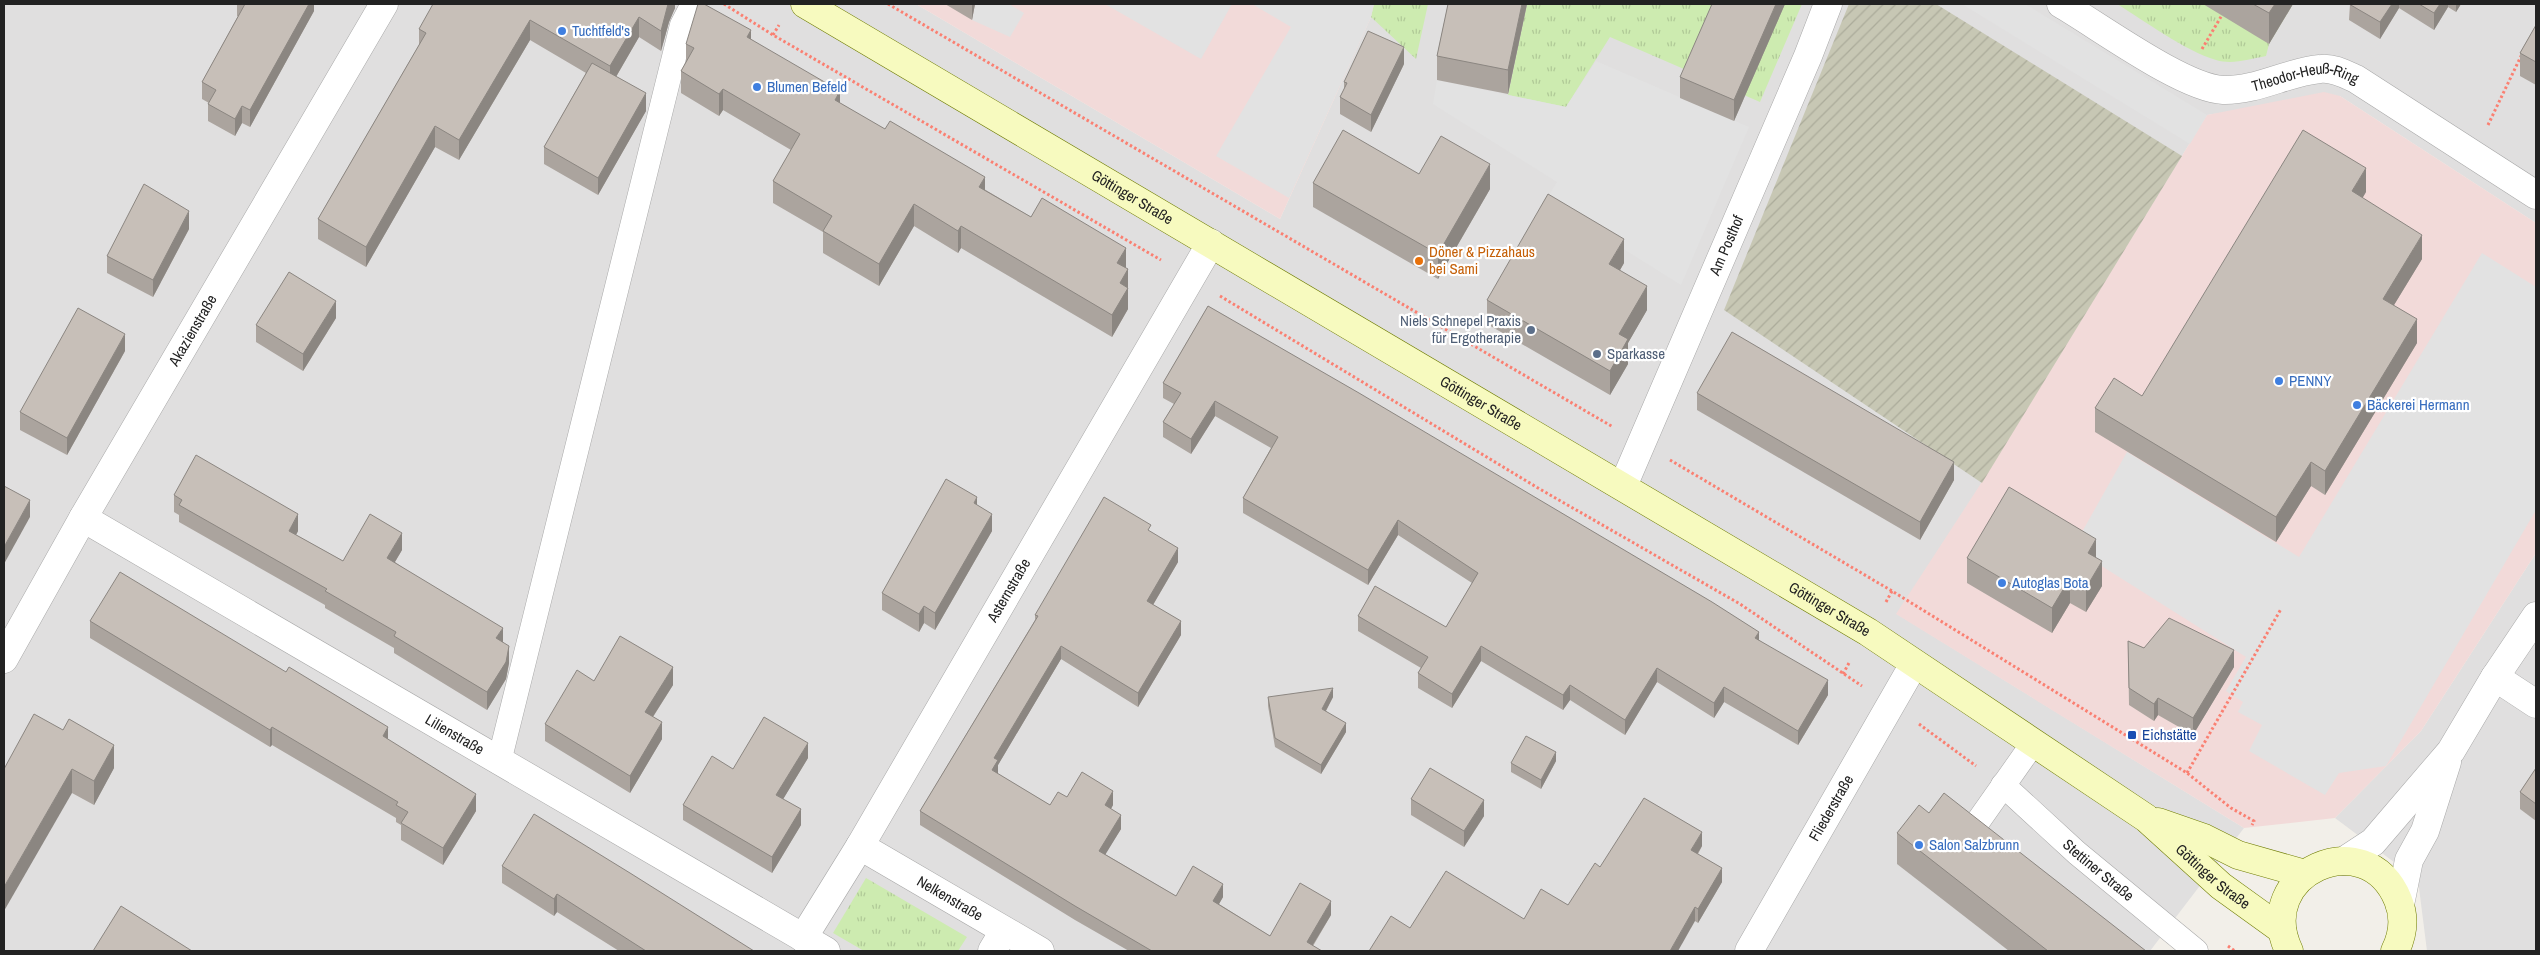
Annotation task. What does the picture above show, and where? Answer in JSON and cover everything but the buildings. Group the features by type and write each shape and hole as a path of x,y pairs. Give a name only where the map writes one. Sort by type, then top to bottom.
{"main road":[{"name":"Göttinger Straße","path":"806,4 1868,632 2146,818 2285,941"},
{"name":"Göttinger Straße","path":"2146,818 2204,838 2238,855 2305,874"},
{"name":"Göttinger Straße","path":"2285,941 2282,914 2286,899 2294,885 2305,874 2318,866 2344,861 2373,869 2394,890 2400,905 2401,946"}],"street":[{"name":"Akazienstraße","path":"4,660 83,518 384,4"},
{"name":"Am Posthof","path":"1623,486 1808,56 1828,4"},
{"name":"Theodor-Heuß-Ring","path":"2062,4 2171,71 2203,87 2222,90 2242,89 2321,68 2338,71 2356,80 2536,195"},
{"name":"Asternstraße","path":"814,945 860,846 1211,243"},
{"name":"Lilienstraße","path":"83,518 814,945"},
{"path":"2344,861 2373,842 2451,751 2495,677 2536,616"},
{"name":"Fliederstraße","path":"1749,951 1914,664"},
{"path":"2495,677 2536,704"},
{"path":"2400,905 2409,860 2425,831 2451,751"},
{"name":"Nelkenstraße","path":"860,846 998,941 1040,951"}],"lane":[{"path":"499,762 682,25 693,4"},
{"path":"1972,830 2034,742"},
{"name":"Stettiner Straße","path":"2003,785 2077,853 2196,951"}],"path":[{"path":"724,4 773,35 1191,278 1538,488 1740,604 1890,704 2003,785"},
{"path":"888,4 1892,591 2187,773 2231,808 2254,821"},
{"path":"2475,155 2512,71 2526,46"},
{"path":"2187,773 2281,609"}],"shaded area":[{"path":"4,4 916,4 1280,219 1371,17 1374,4 2536,4 2536,223 2340,96 2207,115 1982,483 1897,614 2244,828 2150,951 4,951"},
{"path":"916,4 1374,4 1371,17 1280,219"},
{"path":"975,4 1009,4 1024,13 1010,37 972,20"},
{"path":"1105,4 1232,4 1201,59"},
{"path":"1252,4 1374,4 1371,17 1289,198 1216,156 1291,27"},
{"path":"1849,4 1936,4 2182,156 1982,483 1724,310"},
{"path":"1962,4 2025,4 2207,115 2190,144"},
{"path":"1596,61 1749,127 1681,285 1587,226 1542,207 1557,182 1433,104 1437,80 1566,107"},
{"path":"2324,92 2340,96 2536,223 2536,553 2421,731 2335,818 2244,828 1896,614 1978,488 2207,115"},
{"path":"2482,253 2536,287 2536,510 2386,766 2339,773 2325,795 2249,751 2262,725 2238,712 2243,702 2226,691 2246,657 2073,548 2127,452 2299,557"},
{"path":"2536,553 2536,951 2427,951 2418,880 2335,818 2421,731"}],"green space":[{"path":"1374,4 1428,4 1416,59 1371,17"},
{"path":"1527,4 1802,4 1760,102 1610,37 1566,107 1508,95"},
{"path":"2117,4 2293,4 2269,44 2266,56 2228,62 2216,60 2191,50"},
{"path":"866,878 967,937 958,951 864,951 833,933"}],"place":[{"name":"Tuchtfeld's","path":"562,31"},
{"name":"Blumen Befeld","path":"757,87"},
{"name":"Döner & Pizzahaus bei Sami","path":"1419,261"},
{"name":"Niels Schnepel Praxis für Ergotherapie","path":"1531,330"},
{"name":"Sparkasse","path":"1597,354"},
{"name":"PENNY","path":"2279,381"},
{"name":"Bäckerei Hermann","path":"2357,405"},
{"name":"Autoglas Bota","path":"2002,583"},
{"name":"Eichstätte","path":"2132,735"},
{"name":"Salon Salzbrunn","path":"1919,845"}]}
